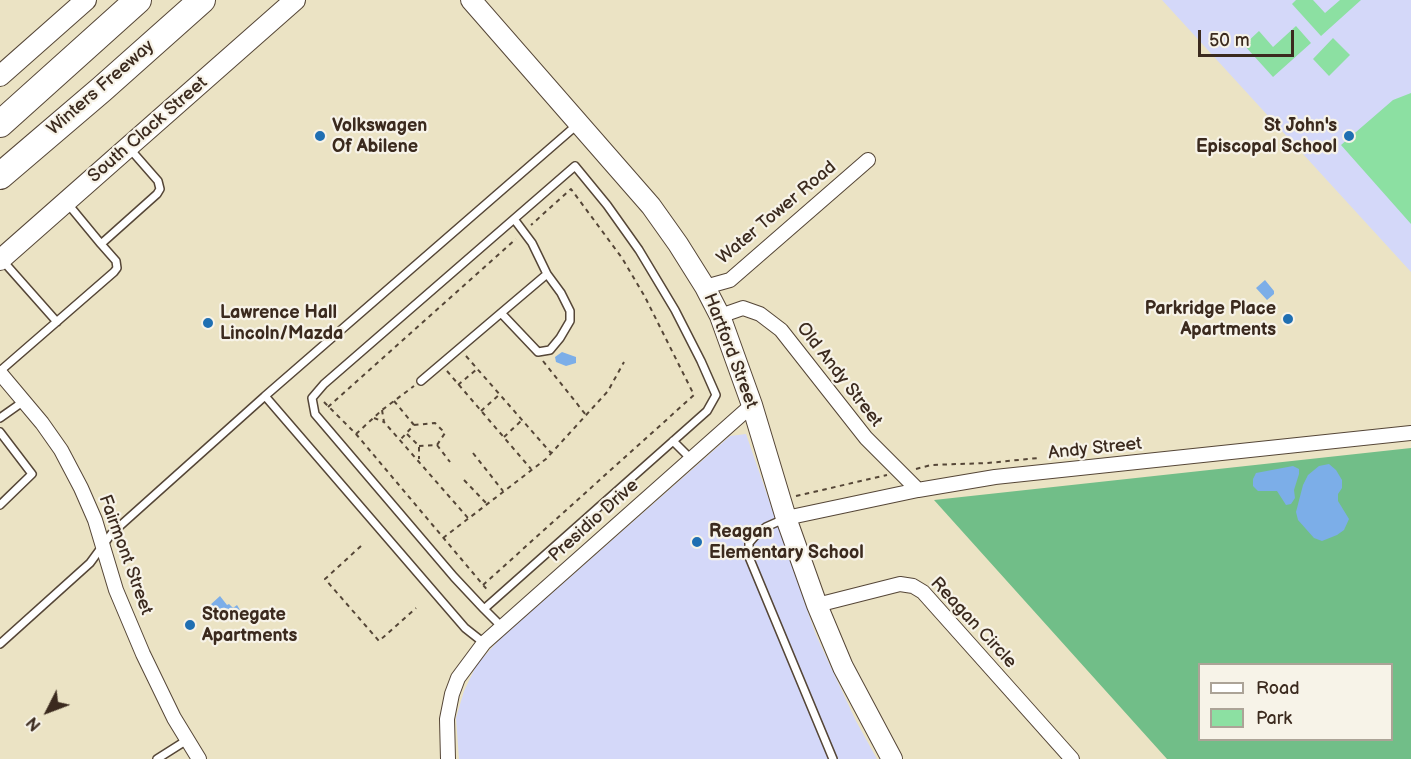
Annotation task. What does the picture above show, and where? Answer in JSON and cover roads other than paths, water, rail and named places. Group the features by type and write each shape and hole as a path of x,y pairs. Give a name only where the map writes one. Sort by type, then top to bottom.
{"highway":[{"path":"0,124 138,0"},
{"name":"Winters Freeway","path":"0,176 202,0"}],"street":[{"path":"0,76 86,0"},
{"name":"South Clack Street","path":"0,259 295,0"},
{"name":"Hartford Street","path":"471,0 651,206 705,287 720,316 752,405 786,518 817,604 843,666 892,759"},
{"name":"Water Tower Road","path":"705,287 730,280 868,160"},
{"name":"Old Andy Street","path":"720,316 743,308 760,314 781,330 866,438 918,490"},
{"name":"Fairmont Street","path":"0,372 61,450 81,488 95,520 116,590 143,654 157,686 199,759"},
{"name":"Presidio Drive","path":"443,758 452,694 458,678 484,643 752,405"},
{"name":"Andy Street","path":"786,518 918,490 995,477 1411,433"},
{"name":"Reagan Circle","path":"817,604 900,584 913,586 923,592 1072,759"}],"lane":[{"path":"0,644 90,563 112,533 265,396 578,124"},
{"path":"101,244 160,189 158,181 128,147"},
{"path":"484,609 707,411 716,395 675,310 639,250 607,205 575,166 324,384 312,398 315,414 386,500 484,609 502,627"},
{"path":"0,372 117,268 116,261 66,202"},
{"path":"501,313 535,351 542,353 550,350 565,332 570,321 570,311 565,301 547,274 532,243 514,219"},
{"path":"0,259 57,322"},
{"path":"421,381 547,274"},
{"path":"265,396 465,628 484,643"},
{"path":"0,418 24,401"},
{"path":"0,432 32,474 0,504"},
{"path":"674,441 691,459"},
{"path":"786,518 766,527 755,536 749,543 749,557 833,759"},
{"path":"157,759 187,740"}],"water":[{"path":"1265,280 1274,291 1274,294 1267,300 1256,288"},
{"path":"562,352 576,357 576,363 566,366 556,362 555,357"},
{"path":"1329,464 1342,480 1338,501 1349,519 1344,530 1322,541 1314,538 1298,520 1296,512 1308,475 1319,466"},
{"path":"1293,466 1299,469 1299,474 1294,490 1295,498 1291,504 1286,505 1277,491 1258,491 1253,486 1256,473"},
{"path":"220,596 227,605 233,608 237,605 240,610 228,621 219,611 216,613 209,606"}],"place":[{"name":"Volkswagen Of Abilene","path":"320,136"},
{"name":"St John's Episcopal School","path":"1349,136"},
{"name":"Parkridge Place Apartments","path":"1288,319"},
{"name":"Lawrence Hall Lincoln/Mazda","path":"208,323"},
{"name":"Reagan Elementary School","path":"697,542"},
{"name":"Stonegate Apartments","path":"190,625"}]}
